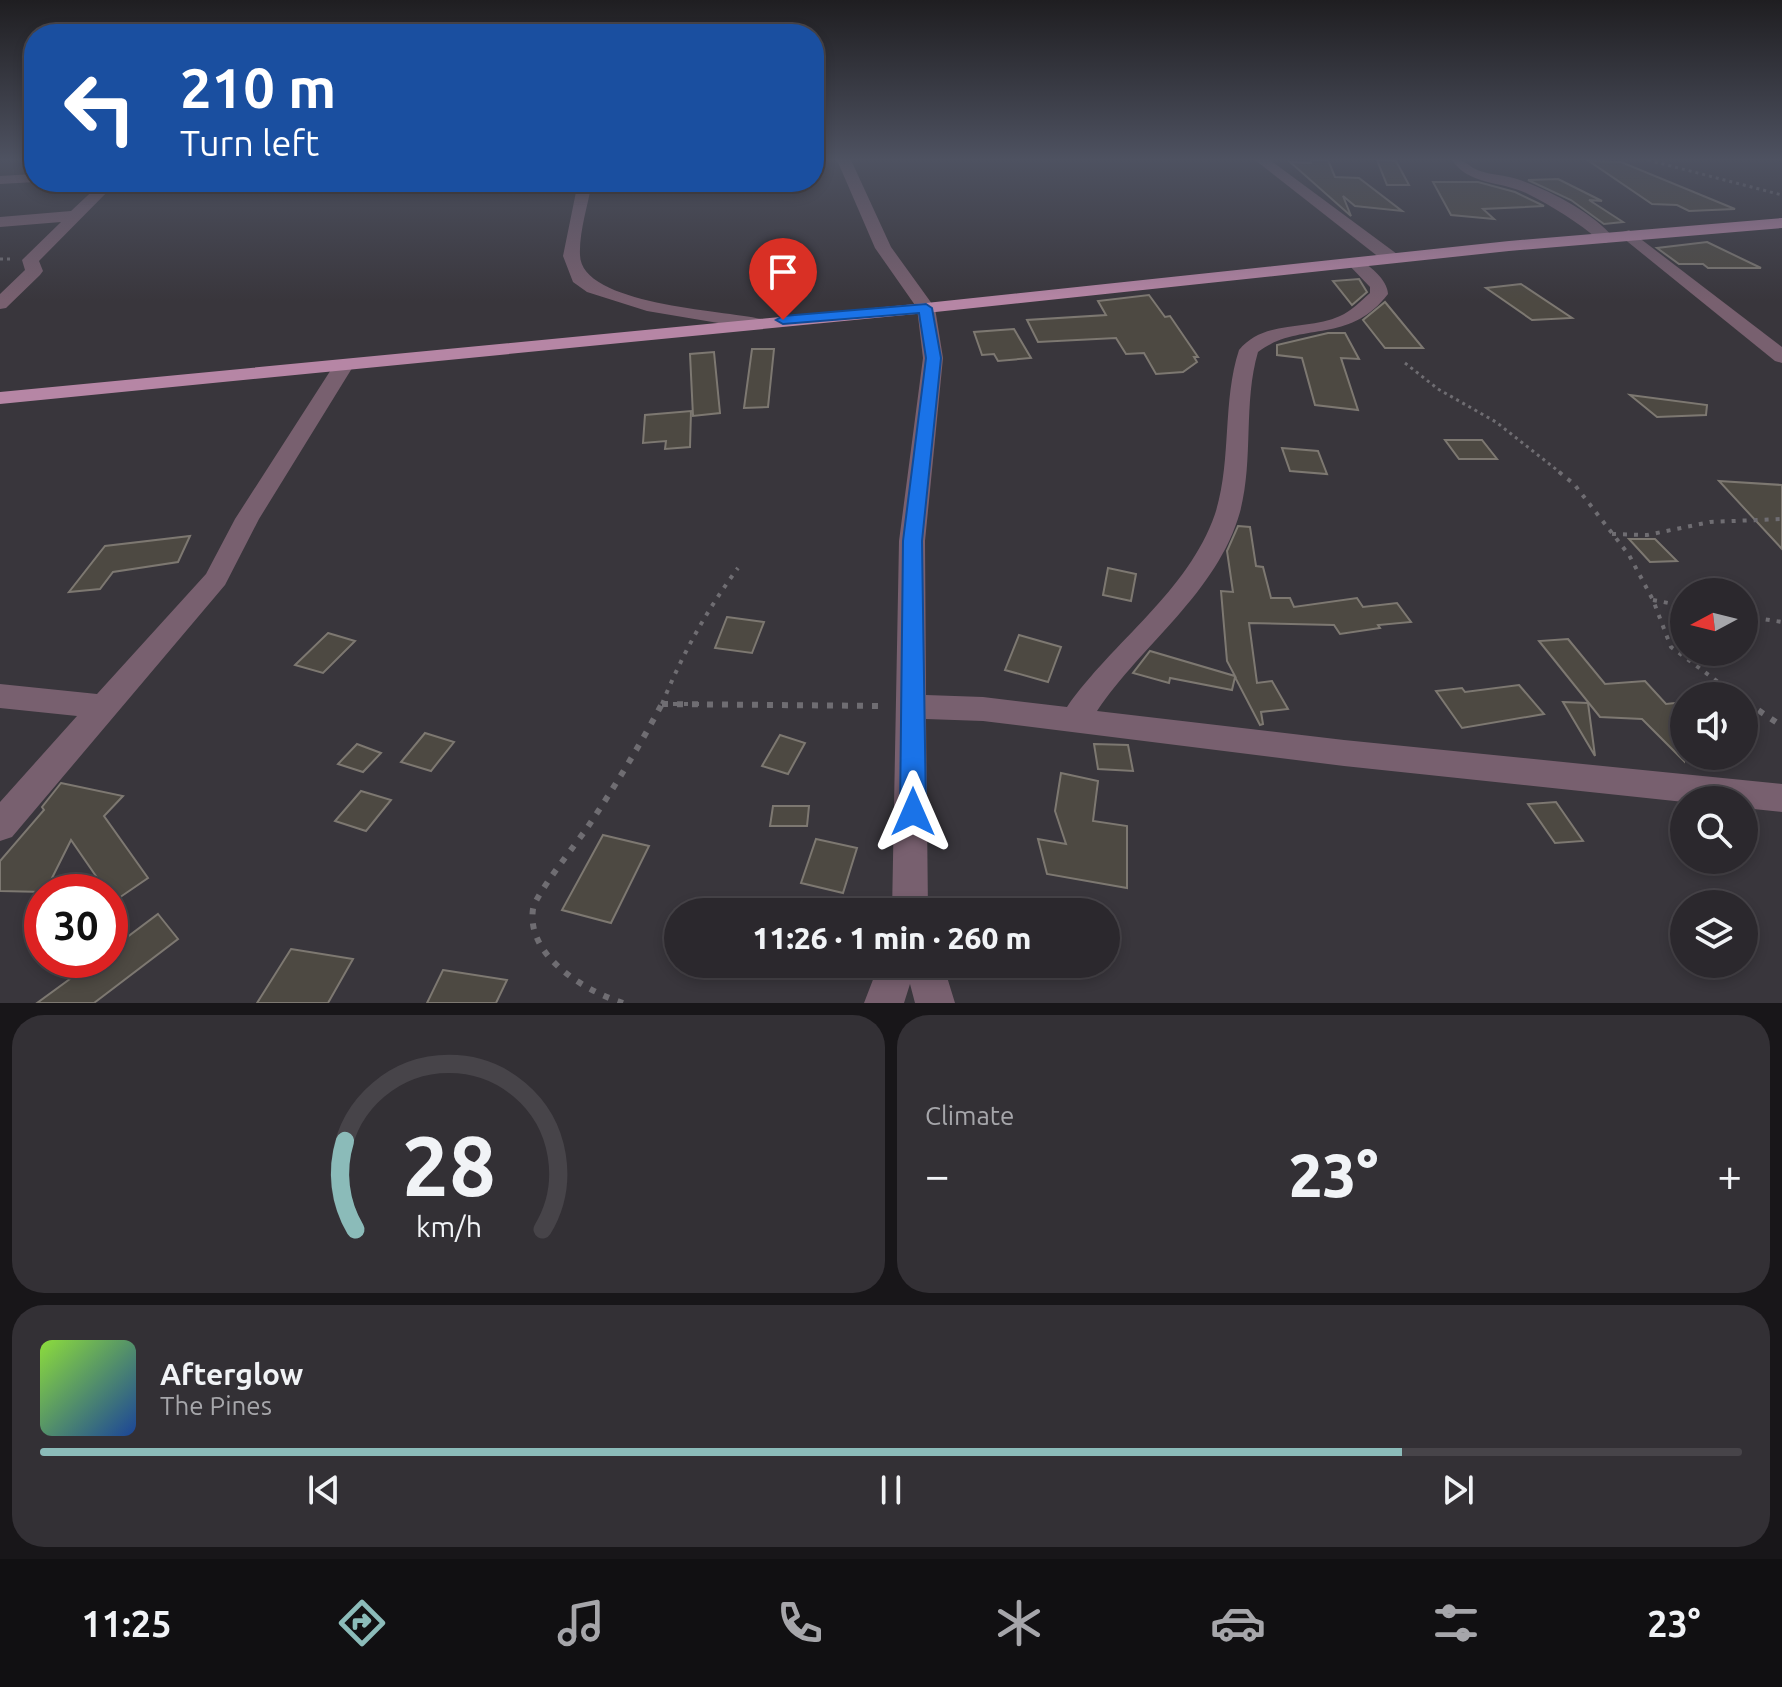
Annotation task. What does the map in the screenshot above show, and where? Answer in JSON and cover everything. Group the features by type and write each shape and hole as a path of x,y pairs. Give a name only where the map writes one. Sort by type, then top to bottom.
{"main road":[{"path":"0,398 926,308 1391,258 1782,223"}],"street":[{"path":"0,304 34,271 30,260 82,207"},
{"path":"580,207 571,256 579,278 593,288 653,307 754,323"},
{"path":"865,207 883,248 926,308 933,358 912,541 914,707 910,898"},
{"path":"1323,207 1391,258"},
{"path":"1559,207 1591,225 1606,238"},
{"path":"0,222 72,216"},
{"path":"1629,235 1782,357"},
{"path":"1075,719 1109,672 1177,603 1207,561 1228,512 1234,487 1234,454 1246,378 1245,358 1249,350 1281,332 1344,321 1366,308 1379,294 1379,286 1355,263"},
{"path":"0,826 216,579 247,519 344,365"},
{"path":"0,696 102,707"},
{"path":"914,707 983,709 1344,753 1782,798"},
{"path":"884,1003 893,978"},
{"path":"928,978 935,1003"}],"path":[{"path":"1405,363 1438,389 1496,422 1574,484 1629,555 1653,600 1671,647 1718,682"},
{"path":"1610,534 1647,535 1710,522 1780,519"},
{"path":"623,1003 604,997 552,961 534,936 533,907 589,825 662,704 678,664 706,611 738,568"},
{"path":"1653,600 1670,603"},
{"path":"1758,618 1782,622"},
{"path":"662,704 914,707"},
{"path":"1758,710 1782,726"}],"building":[{"path":"1363,207 1397,207 1402,211"},
{"path":"1447,207 1528,207 1483,209 1494,219 1451,215"},
{"path":"1580,207 1600,207 1623,222 1604,224"},
{"path":"1681,207 1735,209 1689,211"},
{"path":"1707,242 1761,268 1708,268 1703,264 1679,264 1657,248"},
{"path":"1359,279 1367,292 1352,305 1333,281"},
{"path":"1521,284 1572,318 1532,320 1486,288"},
{"path":"1149,295 1165,317 1170,316 1198,357 1194,357 1197,362 1183,372 1156,374 1144,353 1126,354 1116,338 1038,342 1027,320 1106,315 1098,301"},
{"path":"1385,302 1423,348 1385,348 1363,320"},
{"path":"1014,329 1031,358 998,361 994,354 982,355 974,332"},
{"path":"1328,333 1345,333 1359,359 1341,358 1358,410 1315,405 1302,358 1277,355 1277,345"},
{"path":"752,349 774,349 768,407 744,408"},
{"path":"714,352 720,413 693,416 690,354"},
{"path":"1630,395 1707,405 1706,415 1657,417"},
{"path":"691,411 690,447 665,449 666,441 643,443 645,415"},
{"path":"1445,440 1482,440 1497,459 1459,459"},
{"path":"1282,448 1318,451 1327,474 1290,471"},
{"path":"1719,481 1782,485 1782,549"},
{"path":"1238,526 1250,527 1256,566 1263,567 1271,598 1290,598 1294,607 1357,598 1363,607 1397,603 1411,622 1378,625 1380,628 1340,634 1334,625 1249,623 1257,683 1272,681 1288,709 1261,712 1263,724 1260,725 1235,677 1232,690 1170,678 1169,683 1133,673 1150,651 1235,676 1227,661 1221,591 1233,592 1227,551"},
{"path":"190,536 178,562 113,572 100,589 69,592 105,546"},
{"path":"1629,539 1655,539 1677,561 1650,562"},
{"path":"1108,568 1136,574 1131,601 1103,595"},
{"path":"727,617 764,622 752,653 715,648"},
{"path":"328,633 355,641 323,673 295,665"},
{"path":"1019,635 1061,647 1048,682 1005,670"},
{"path":"1568,639 1605,684 1645,681 1666,704 1670,704 1670,747 1642,719 1600,717 1539,641"},
{"path":"1519,685 1544,714 1462,728 1436,691 1462,688 1465,692"},
{"path":"1563,702 1588,703 1595,756"},
{"path":"425,733 454,742 431,771 401,762"},
{"path":"780,735 805,743 788,774 762,766"},
{"path":"357,744 381,753 363,772 338,764"},
{"path":"1094,744 1128,745 1133,771 1098,769"},
{"path":"1061,773 1098,781 1093,821 1127,826 1127,888 1047,874 1038,839 1066,844 1055,811"},
{"path":"61,783 123,796 104,816 148,878 128,892 128,874 95,874 71,840 54,874 24,874 24,892 0,891 0,861 44,810 42,807"},
{"path":"361,791 391,800 366,831 335,821"},
{"path":"1556,802 1583,841 1555,843 1528,804"},
{"path":"773,806 809,806 807,826 770,826"},
{"path":"603,835 649,846 611,923 562,910"},
{"path":"816,839 857,848 843,893 801,883"},
{"path":"158,914 178,939 128,977 128,936"},
{"path":"291,949 353,959 328,1003 257,1003"},
{"path":"443,970 507,980 496,1003 427,1003"},
{"path":"71,978 127,978 94,1003 37,1003"}],"route":[{"path":"783,320 926,308 933,358 912,541 913,812"}]}
